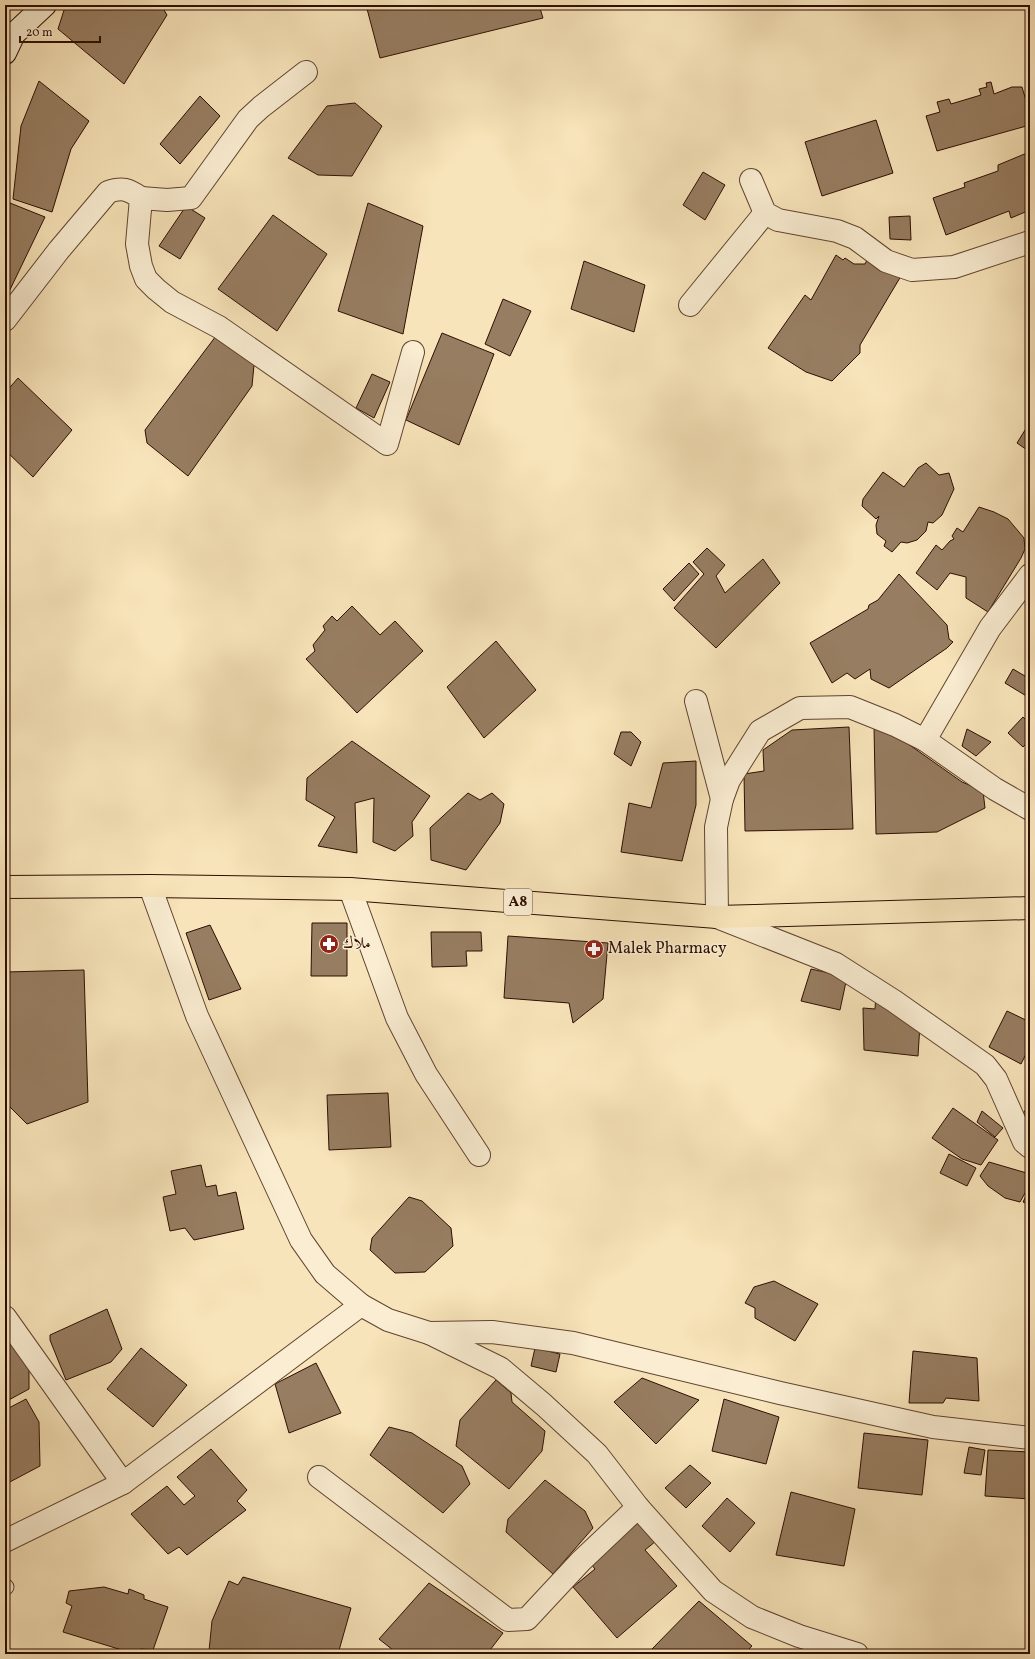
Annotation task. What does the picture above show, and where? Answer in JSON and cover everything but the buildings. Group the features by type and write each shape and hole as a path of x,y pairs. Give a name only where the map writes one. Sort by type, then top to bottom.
{"highway":[{"name":"A8","path":"5,887 150,886 350,889 717,917 1030,908"}],"street":[{"path":"5,53 14,34 45,5"},
{"path":"5,320 59,250 108,192 118,188 130,191 140,198 167,200 191,198 248,119 306,72"},
{"path":"750,180 765,213 778,220 837,232 855,238 886,261 912,270 954,267 1030,242"},
{"path":"140,198 138,244 141,266 146,279 156,289 172,302 219,327 387,444 413,352"},
{"path":"690,305 765,213"},
{"path":"925,740 990,628 1030,575"},
{"path":"696,701 722,799"},
{"path":"1030,808 995,789 925,740 895,725 850,707 800,708 760,731 729,780 722,799 716,827 717,917 836,964 894,1001 985,1065 996,1079 1024,1142 1030,1147"},
{"path":"150,886 197,1016 301,1240 325,1274 361,1305 388,1320 429,1332 500,1368 538,1400 597,1454 638,1507 713,1591 752,1617 799,1636 857,1654"},
{"path":"350,889 397,1018 426,1074 479,1155"},
{"path":"5,1541 123,1483 361,1305"},
{"path":"5,1317 123,1483"},
{"path":"429,1332 492,1332 573,1343 780,1393 933,1427 1030,1438"},
{"path":"319,1477 508,1620 526,1619 581,1561 638,1507"}],"place":[{"name":"ملاك","path":"329,944"},
{"name":"Malek Pharmacy","path":"594,949"}]}
